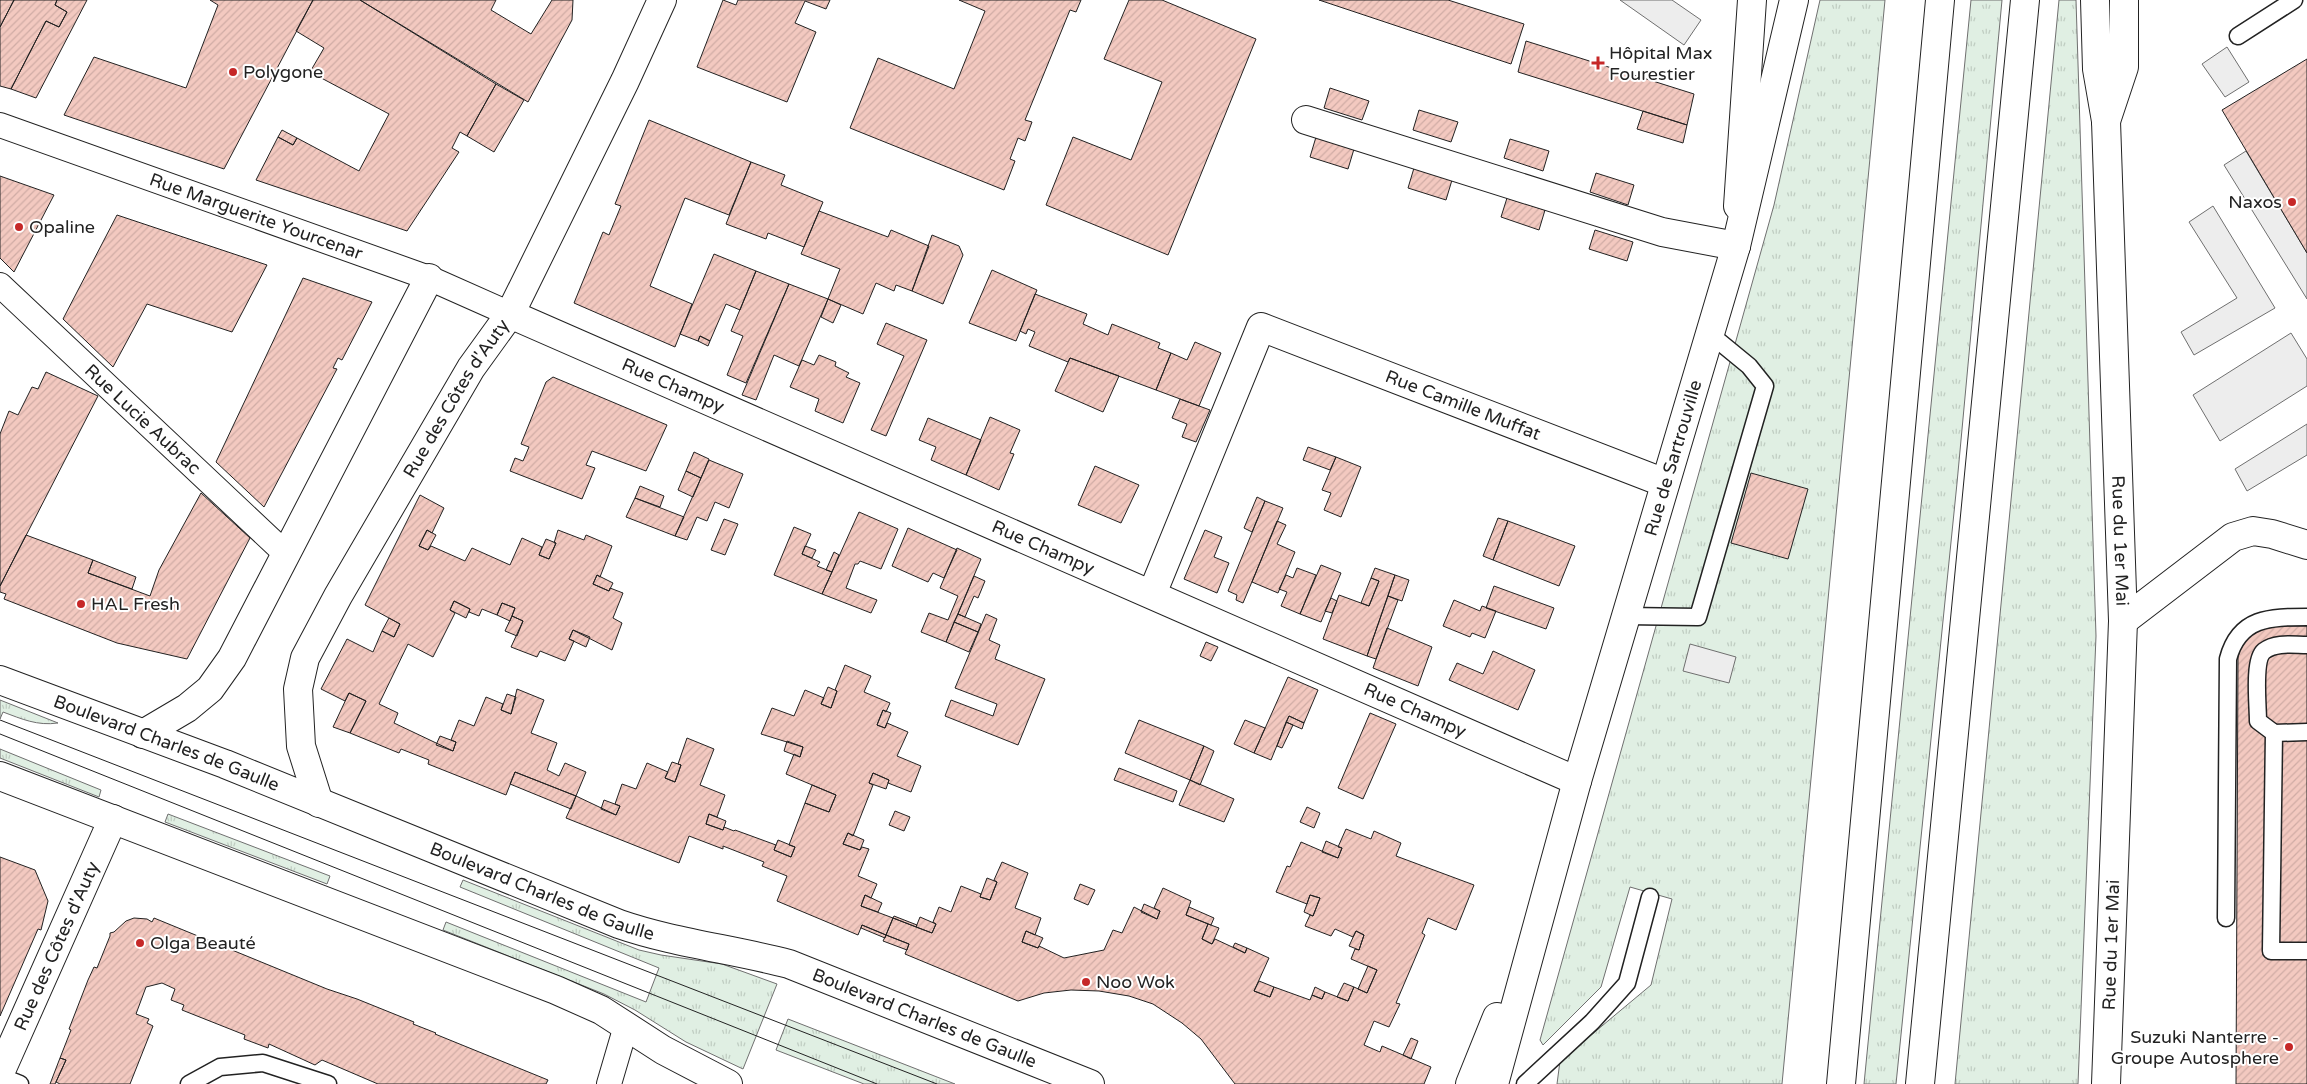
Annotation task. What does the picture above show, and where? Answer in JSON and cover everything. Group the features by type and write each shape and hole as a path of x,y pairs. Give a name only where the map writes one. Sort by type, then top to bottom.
{"main road":[{"name":"Rue des Côtes d'Auty","path":"319,803 301,746 298,689 305,658 338,596 466,376 510,314 625,81 662,0"},
{"name":"Rue de Sartrouville","path":"1494,1084 1577,781 1736,246 1752,0"},
{"path":"1306,120 1662,232 1736,246 1794,0"},
{"path":"1841,1084 1940,0"},
{"path":"1920,1084 2025,0"},
{"path":"2095,0 2097,69 2106,121"},
{"name":"Rue du 1er Mai","path":"2107,1082 2123,621 2106,121 2124,67 2124,0"},
{"path":"143,734 187,708 210,690 232,658 428,278"},
{"name":"Rue Champy","path":"510,314 1577,781"},
{"name":"Rue Camille Muffat","path":"1152,594 1260,327 1666,483"},
{"path":"2123,621 2232,537 2253,531 2272,534 2307,545"},
{"name":"Boulevard Charles de Gaulle","path":"0,680 225,764 619,924 648,934 755,955 789,964 1090,1084"},
{"path":"0,776 556,990 601,1010 663,1050 728,1084"},
{"name":"Rue des Côtes d'Auty","path":"0,1075 113,820"},
{"name":"Rue de Sartrouville","path":"1470,1084 1542,907"}],"street":[{"name":"Rue Marguerite Yourcenar","path":"0,125 428,278 510,314"},
{"name":"Rue Lucie Aubrac","path":"0,285 286,554"},
{"path":"609,1084 626,1026"}],"lane":[{"path":"2238,36 2294,0"},
{"path":"1626,616 1698,617 1766,386 1749,366 1710,334"},
{"path":"2226,918 2228,659 2237,637 2250,626 2263,620 2279,617 2307,617"},
{"path":"2307,645 2282,645 2264,652 2259,658 2258,721 2274,732 2307,732"},
{"path":"2274,732 2271,951 2307,951"},
{"path":"1525,1084 1592,1022 1627,983 1650,897"},
{"path":"189,1084 220,1067 264,1063 328,1084"},
{"path":"0,1075 20,1084"}],"green space":[{"path":"1820,0 1885,0 1782,1084 1557,1084 1560,1061 1651,985 1672,899 1630,887 1601,987 1543,1045 1540,1040 1774,205"},
{"path":"1971,0 2002,0 1957,483 1896,1084 1864,1084"},
{"path":"2059,0 2076,0 2096,636 2078,1084 1955,1084"},
{"path":"0,700 58,723 36,723 3,712 0,719"},
{"path":"0,749 101,790 99,797 0,758"},
{"path":"168,814 330,876 327,884 165,822"},
{"path":"463,880 639,950 722,964 777,984 743,1069 686,1042 635,1010 604,994 443,930 446,922 646,1002 659,968 460,887"},
{"path":"788,1019 955,1084 864,1084 776,1050"}],"shaded area":[{"path":"1620,0 1672,0 1701,20 1684,45"},
{"path":"2227,47 2249,82 2225,97 2202,64"},
{"path":"2246,151 2307,253 2307,299 2224,165"},
{"path":"2213,206 2275,308 2194,355 2181,332 2237,298 2189,222"},
{"path":"2291,333 2307,359 2307,386 2220,441 2193,395"},
{"path":"2307,424 2307,455 2247,491 2235,469"},
{"path":"1690,644 1736,657 1729,683 1683,671"}],"building":[{"path":"0,0 14,0 0,27"},
{"path":"14,0 57,0 55,5 67,12 59,27 46,21 11,89 0,86 0,27"},
{"path":"57,0 87,0 36,98 11,89 46,21 59,27 67,12 55,5"},
{"name":"Polygone","path":"210,0 313,0 224,169 64,115 94,57 186,88 218,5"},
{"path":"313,0 360,0 496,84 467,136 460,132 452,148 459,152 407,231 256,180 278,137 293,145 297,138 359,171 389,114 310,72 324,48 296,31"},
{"path":"360,0 496,0 491,10 531,34 552,0 573,0 572,20 528,102"},
{"path":"723,0 736,5 738,0 830,0 826,9 805,1 795,23 816,32 787,102 697,67"},
{"path":"959,0 1081,0 1076,12 1070,10 1025,120 1032,122 1025,141 1018,138 1010,159 1015,161 1004,190 850,128 878,58 954,89 985,11"},
{"path":"1129,0 1162,0 1256,39 1168,255 1046,205 1073,137 1131,160 1162,82 1104,59"},
{"path":"1319,0 1448,0 1524,24 1511,64"},
{"path":"1526,41 1694,94 1687,125 1518,72"},
{"name":"Naxos","path":"2307,59 2307,253 2222,110"},
{"path":"496,84 524,100 494,152 467,136"},
{"path":"1330,88 1369,101 1362,120 1324,108"},
{"path":"1419,110 1458,122 1451,142 1413,130"},
{"path":"1643,111 1687,125 1683,143 1637,129"},
{"path":"649,120 751,162 729,215 685,198 650,286 692,304 675,347 574,303 603,232 609,235 621,206 615,204"},
{"path":"282,130 297,138 293,145 278,137"},
{"path":"1316,137 1354,149 1348,169 1310,157"},
{"path":"1510,139 1549,151 1543,171 1504,158"},
{"path":"751,162 785,175 781,185 823,202 804,247 768,233 766,239 726,224"},
{"path":"1414,168 1452,180 1446,200 1408,188"},
{"path":"1596,173 1634,185 1628,205 1590,192"},
{"name":"Opaline","path":"0,176 54,195 14,272 0,258"},
{"path":"1507,198 1545,210 1539,230 1501,217"},
{"path":"819,211 888,237 891,230 929,246 912,291 896,285 894,291 876,283 863,314 828,299 840,269 801,254"},
{"path":"117,215 267,265 232,332 147,304 113,367 63,319"},
{"path":"1595,230 1633,242 1627,261 1589,249"},
{"path":"932,235 959,246 963,255 943,304 912,291"},
{"path":"714,254 756,271 740,310 726,304 710,341 700,336 698,341 680,334"},
{"path":"992,270 1037,290 1016,341 969,323"},
{"path":"756,271 789,284 746,383 727,375 743,336 731,331"},
{"path":"303,278 372,302 342,360 338,358 333,368 337,369 264,507 216,462"},
{"path":"789,284 828,299 799,366 774,355 756,400 742,395"},
{"path":"1035,294 1087,314 1083,324 1108,335 1112,324 1160,343 1158,348 1171,353 1156,390 1070,358 1068,362 1029,346 1035,332 1028,329 1026,334 1020,331"},
{"path":"828,299 841,305 833,323 821,317"},
{"path":"886,323 927,340 886,436 871,430 904,356 877,344"},
{"path":"700,336 710,341 708,346 698,341"},
{"path":"1195,342 1221,353 1199,406 1156,390 1171,353 1187,360"},
{"path":"819,355 836,362 835,366 849,373 846,377 860,383 843,423 815,411 819,399 790,387 802,360 814,365"},
{"path":"1070,358 1119,376 1103,412 1055,391"},
{"path":"46,372 98,396 0,586 0,434 9,411 18,415 32,387 38,389"},
{"path":"553,377 667,425 646,471 592,451 586,465 595,468 582,499 510,471 515,458 523,461 529,447 521,444 546,382"},
{"path":"1180,399 1210,410 1196,442 1182,437 1187,424 1172,418"},
{"path":"990,417 1020,430 1010,453 1014,454 999,490 966,475"},
{"path":"928,418 981,440 966,475 931,460 936,447 919,440"},
{"path":"1308,447 1336,457 1330,470 1303,460"},
{"path":"694,452 709,459 701,478 686,471"},
{"path":"1336,457 1361,467 1341,517 1324,510 1331,493 1322,490"},
{"path":"709,460 743,474 729,508 715,502 707,521 697,517 687,540 675,536"},
{"path":"1095,466 1139,485 1121,523 1078,505"},
{"path":"686,471 701,478 693,497 678,490"},
{"path":"1751,473 1808,489 1788,559 1731,543"},
{"path":"640,486 664,496 660,507 635,498"},
{"path":"201,493 250,538 187,659 117,643 4,599 6,594 0,592 0,586 26,535 93,560 88,573 150,596 159,570"},
{"path":"420,495 444,508 432,533 427,530 419,546 428,550 431,546 465,561 472,548 510,565 522,538 542,547 539,555 549,559 556,543 554,543 558,530 584,540 586,535 612,546 600,577 597,575 593,584 609,591 610,588 623,593 613,618 622,623 612,650 573,630 569,639 574,641 565,661 540,651 537,657 511,647 523,621 512,616 515,608 502,603 497,615 482,609 479,616 469,612 470,609 454,601 450,610 455,613 433,657 408,644 379,704 398,713 394,723 453,751 456,742 451,740 459,720 474,726 486,697 503,704 501,710 511,714 517,689 544,700 531,733 557,743 547,770 559,776 565,763 586,772 576,796 515,772 506,795 428,764 429,760 401,749 399,753 350,733 366,701 349,693 345,701 321,689 347,639 373,652 382,631 394,637 400,624 365,605"},
{"path":"1257,497 1265,501 1252,532 1244,528"},
{"path":"635,498 684,517 675,536 626,517"},
{"path":"1265,501 1283,508 1243,603 1236,600 1237,595 1228,591"},
{"path":"859,512 898,529 881,569 860,561 858,564 855,564 846,588 877,600 871,613 822,594"},
{"path":"1498,518 1508,521 1493,560 1483,556"},
{"path":"724,519 738,524 725,555 711,550"},
{"path":"1277,521 1286,525 1277,544 1295,552 1278,593 1252,582"},
{"path":"1508,521 1575,546 1559,586 1493,560"},
{"path":"794,527 811,534 802,554 820,562 817,566 832,572 822,594 774,575"},
{"path":"908,528 957,550 944,578 933,573 928,582 892,566"},
{"path":"427,530 436,535 428,550 419,546"},
{"path":"1205,530 1222,537 1214,557 1229,563 1217,593 1184,579"},
{"path":"546,539 556,543 549,559 539,555"},
{"path":"805,546 816,550 812,558 802,554"},
{"path":"957,548 981,559 946,642 921,632 929,613 948,620 958,596 940,588"},
{"path":"834,552 839,555 832,572 826,570"},
{"path":"93,560 136,577 132,589 88,573"},
{"path":"1321,565 1341,573 1321,622 1300,614"},
{"path":"1297,568 1316,575 1300,614 1281,606 1287,592 1279,589 1286,575 1293,578"},
{"path":"1375,568 1395,575 1367,656 1323,639 1339,595 1369,606 1379,581 1371,578"},
{"path":"597,575 613,583 609,591 593,584"},
{"path":"1395,575 1409,580 1402,601 1388,596"},
{"path":"974,576 985,581 978,598 974,596 965,617 958,614"},
{"path":"1371,578 1379,581 1369,606 1361,603"},
{"path":"1494,586 1554,608 1546,629 1486,608"},
{"path":"1388,596 1398,600 1376,659 1367,656"},
{"path":"1331,598 1337,601 1332,613 1325,611"},
{"path":"1454,600 1480,611 1482,606 1496,611 1485,638 1472,633 1470,637 1443,626"},
{"path":"454,601 470,609 466,618 450,610"},
{"path":"502,603 515,608 510,621 497,615"},
{"path":"958,614 981,624 978,632 954,622"},
{"path":"986,614 997,619 989,640 1000,645 995,659 1045,679 1018,745 945,716 951,700 993,716 997,704 955,688"},
{"path":"512,616 523,621 517,636 505,631"},
{"path":"389,618 400,624 394,637 382,631"},
{"path":"954,622 978,632 969,652 946,642"},
{"path":"2271,626 2307,626 2307,1084 2236,1084 2238,657 2241,646 2249,635 2261,628"},
{"path":"1387,628 1432,647 1418,686 1373,668"},
{"path":"573,630 590,637 586,647 569,639"},
{"path":"1206,642 1218,647 1211,661 1200,656"},
{"path":"1493,651 1535,670 1518,710 1449,680 1457,663 1483,674"},
{"path":"845,665 871,676 864,692 890,703 886,712 883,710 877,725 885,728 887,723 908,732 897,756 921,766 911,792 888,783 889,780 873,773 869,783 873,785 853,836 848,833 843,844 860,850 862,847 869,849 858,876 877,884 871,898 865,895 861,906 893,918 886,935 862,925 858,935 777,901 787,876 762,866 764,862 723,846 723,849 689,836 679,863 566,818 576,796 616,815 620,806 615,804 622,784 636,789 647,763 668,772 665,778 675,782 681,765 678,764 687,738 714,749 700,785 725,795 717,817 709,814 706,824 723,830 724,827 735,830 776,845 774,850 791,857 795,847 789,845 805,803 829,812 836,795 786,774 794,754 800,757 803,747 761,734 772,708 794,716 805,690 824,698 821,704 831,708 837,691 835,690"},
{"path":"1288,677 1318,690 1304,723 1289,716 1271,760 1254,753"},
{"path":"828,687 837,691 831,708 821,704"},
{"path":"349,693 366,701 350,733 333,727"},
{"path":"507,694 516,697 511,714 501,710"},
{"path":"883,710 891,713 885,728 877,725"},
{"path":"1370,713 1396,724 1363,799 1338,788"},
{"path":"1289,716 1304,723 1302,729 1286,722"},
{"path":"1139,720 1204,746 1190,780 1125,753"},
{"path":"1245,720 1265,728 1254,753 1234,744"},
{"path":"1286,722 1293,725 1282,748 1277,746"},
{"path":"440,736 456,742 453,751 436,745"},
{"path":"787,741 803,747 800,757 784,751"},
{"path":"1204,746 1214,751 1200,785 1190,780"},
{"path":"672,762 681,765 675,782 665,778"},
{"path":"1119,768 1177,791 1173,802 1114,780"},
{"path":"515,772 576,796 571,809 510,784"},
{"path":"873,773 889,780 886,789 869,783"},
{"path":"1190,780 1234,799 1224,822 1179,805"},
{"path":"812,785 836,795 829,812 805,803"},
{"path":"604,800 620,806 616,815 601,809"},
{"path":"1307,807 1320,813 1314,828 1300,822"},
{"path":"895,811 910,817 904,831 889,825"},
{"path":"709,814 726,821 723,830 706,824"},
{"path":"1346,829 1371,839 1374,831 1401,843 1396,856 1474,885 1456,930 1428,918 1422,933 1425,935 1396,1003 1400,1004 1389,1027 1374,1021 1364,1045 1380,1052 1382,1046 1431,1067 1424,1084 1235,1084 1201,1039 1182,1023 1153,1004 1129,996 1099,991 1071,990 1044,993 1018,1001 905,954 909,944 886,935 893,918 932,933 936,924 933,922 939,907 951,912 961,886 981,894 980,897 990,900 997,882 994,880 1002,862 1028,873 1015,908 1041,918 1035,935 1026,931 1022,942 1038,948 1039,946 1064,958 1104,950 1113,930 1122,933 1134,907 1157,919 1160,911 1154,908 1163,888 1191,901 1186,915 1208,924 1202,939 1212,944 1215,939 1245,953 1247,948 1269,958 1254,991 1270,997 1274,987 1310,1000 1312,995 1322,999 1325,992 1348,1001 1354,987 1367,993 1377,970 1351,959 1355,949 1359,950 1364,935 1356,931 1353,937 1335,929 1331,936 1305,926 1310,915 1313,916 1320,898 1310,895 1307,904 1276,892 1287,866 1290,867 1301,842 1338,858 1342,848 1338,847"},
{"path":"848,833 864,840 860,850 843,844"},
{"path":"778,840 795,847 791,857 774,850"},
{"path":"1326,841 1342,848 1338,858 1322,852"},
{"path":"0,857 35,870 48,901 41,930 38,929 0,1016"},
{"path":"987,878 997,882 990,900 980,897"},
{"path":"1080,884 1095,890 1088,905 1074,899"},
{"path":"865,895 882,903 878,912 861,906"},
{"path":"1310,895 1320,898 1313,916 1304,912"},
{"path":"1144,904 1160,911 1157,919 1141,912"},
{"path":"1189,907 1214,918 1211,925 1186,915"},
{"path":"894,916 917,925 916,927 893,918"},
{"path":"920,917 936,924 932,933 916,927"},
{"path":"134,918 147,919 152,922 154,918 327,989 414,1022 413,1024 435,1034 548,1080 546,1084 378,1084 322,1060 315,1065 269,1044 268,1048 244,1039 245,1035 182,1010 184,1005 171,1000 175,989 162,983 146,987 136,1014 149,1019 147,1023 153,1026 130,1084 60,1084 56,1082 66,1060 60,1058 88,980 94,967 97,968 110,933 114,932 126,921"},
{"path":"1208,924 1219,928 1212,944 1202,939"},
{"path":"862,925 886,935 885,938 861,928"},
{"path":"1026,931 1043,938 1038,948 1022,942"},
{"path":"1356,931 1364,935 1359,950 1349,946"},
{"path":"886,935 909,944 907,950 883,941"},
{"path":"1235,943 1247,948 1245,953 1233,947"},
{"path":"1368,966 1377,970 1367,993 1358,989"},
{"path":"1259,981 1274,987 1270,997 1254,991"},
{"path":"1344,983 1354,987 1348,1001 1337,997"},
{"path":"1315,987 1325,992 1322,999 1312,995"},
{"path":"1411,1038 1418,1041 1411,1059 1403,1055"},
{"path":"60,1058 66,1060 55,1084 50,1084"}],"tram line":[{"path":"0,720 937,1084"},
{"path":"0,734 877,1084"}],"place":[{"name":"Hôpital Max Fourestier","path":"1598,63"},
{"name":"Polygone","path":"233,72"},
{"name":"Naxos","path":"2292,202"},
{"name":"Opaline","path":"19,227"},
{"name":"HAL Fresh","path":"81,604"},
{"name":"Olga Beauté","path":"140,943"},
{"name":"Noo Wok","path":"1086,982"},
{"name":"Suzuki Nanterre - Groupe Autosphere","path":"2289,1047"}]}
